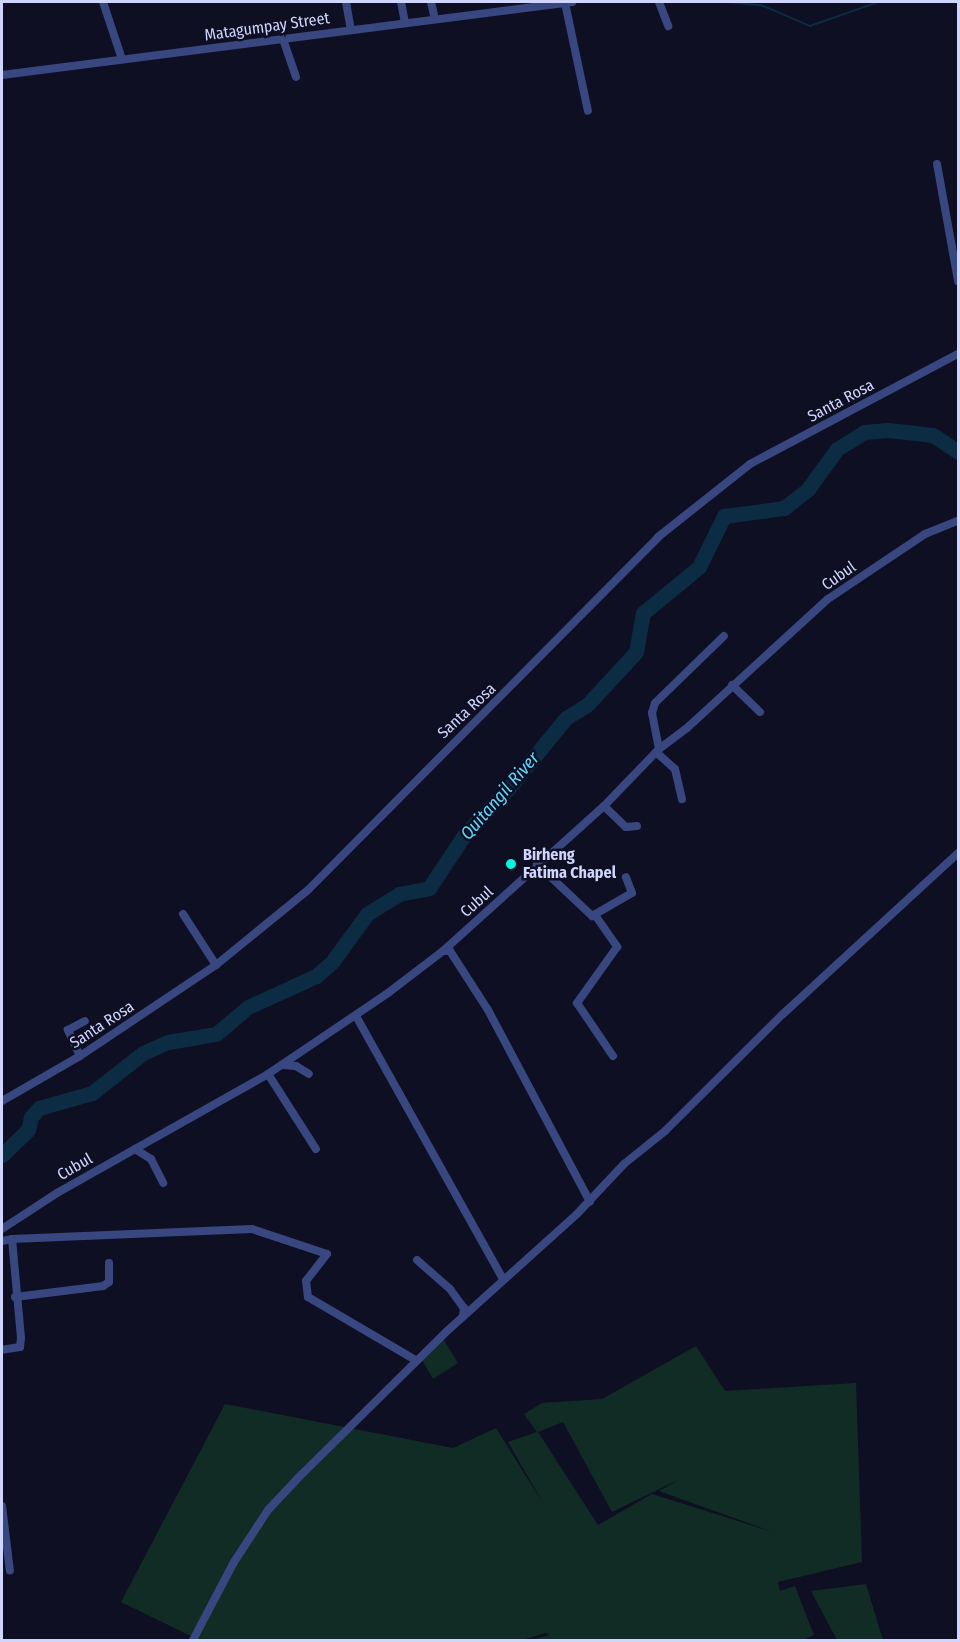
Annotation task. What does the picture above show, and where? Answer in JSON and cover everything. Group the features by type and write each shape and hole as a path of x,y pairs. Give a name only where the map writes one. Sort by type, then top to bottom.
{"street":[{"path":"103,2 122,59"},
{"path":"346,2 351,29"},
{"path":"401,2 405,23"},
{"path":"431,2 435,19"},
{"path":"488,2 492,10"},
{"path":"568,2 588,111"},
{"name":"Matagumpay Street","path":"2,75 568,2"},
{"path":"659,2 668,26"},
{"path":"283,39 296,77"},
{"path":"937,164 958,281"},
{"name":"Santa Rosa","path":"2,1101 80,1056 216,966 351,850 414,779 533,667 658,537 750,464 958,354"},
{"name":"Cubul","path":"2,1230 135,1149 268,1074 356,1016 443,951 604,806 657,750 828,599 925,534 958,521"},
{"path":"682,799 675,769 657,750 652,712 655,703 724,636"},
{"path":"732,685 760,712"},
{"path":"604,806 626,827 638,826"},
{"path":"193,1641 219,1586 268,1510 464,1316 590,1202 624,1164 665,1131 783,1014 958,853"},
{"path":"537,864 590,914 595,915 617,947 577,1003 613,1056"},
{"path":"595,915 632,893 626,877"},
{"path":"183,914 216,966"},
{"path":"443,951 450,951 488,1010 590,1202"},
{"path":"356,1016 503,1280"},
{"path":"80,1056 68,1030 85,1021"},
{"path":"282,1065 296,1066 309,1074"},
{"path":"268,1074 316,1149"},
{"path":"135,1149 152,1159 163,1183"},
{"path":"2,1242 12,1239 252,1229 327,1254 306,1281 308,1297 417,1361"},
{"path":"2,1350 14,1349 21,1343 15,1297 12,1239"},
{"path":"417,1260 450,1289 464,1308 464,1316"},
{"path":"15,1297 103,1286 109,1282 109,1263"},
{"path":"2,1506 10,1571"}],"green space":[{"path":"442,1337 458,1363 433,1379 421,1358"},
{"path":"696,1346 725,1391 856,1383 862,1562 778,1582 780,1591 795,1586 814,1635 803,1640 530,1640 550,1635 546,1633 522,1640 199,1640 121,1602 225,1404 453,1448 496,1428 544,1505 508,1442 537,1432 524,1414 542,1403 602,1399","holes":["563,1422 612,1512 680,1479 659,1491 773,1532 652,1494 598,1525 538,1432"]},
{"path":"866,1584 883,1640 837,1640 811,1591"}],"waterway":[{"path":"640,2 646,2"},
{"path":"725,2 761,5 810,26 878,2"},
{"name":"Quitangil River","path":"2,1155 28,1130 31,1117 39,1108 92,1093 143,1053 168,1042 216,1034 248,1007 316,976 332,962 367,914 399,894 429,888 465,834 507,790 566,718 587,705 636,652 643,613 699,567 724,516 784,508 808,489 837,449 864,432 888,430 933,435 958,452"}],"place":[{"name":"Birheng Fatima Chapel","path":"511,864"}]}
